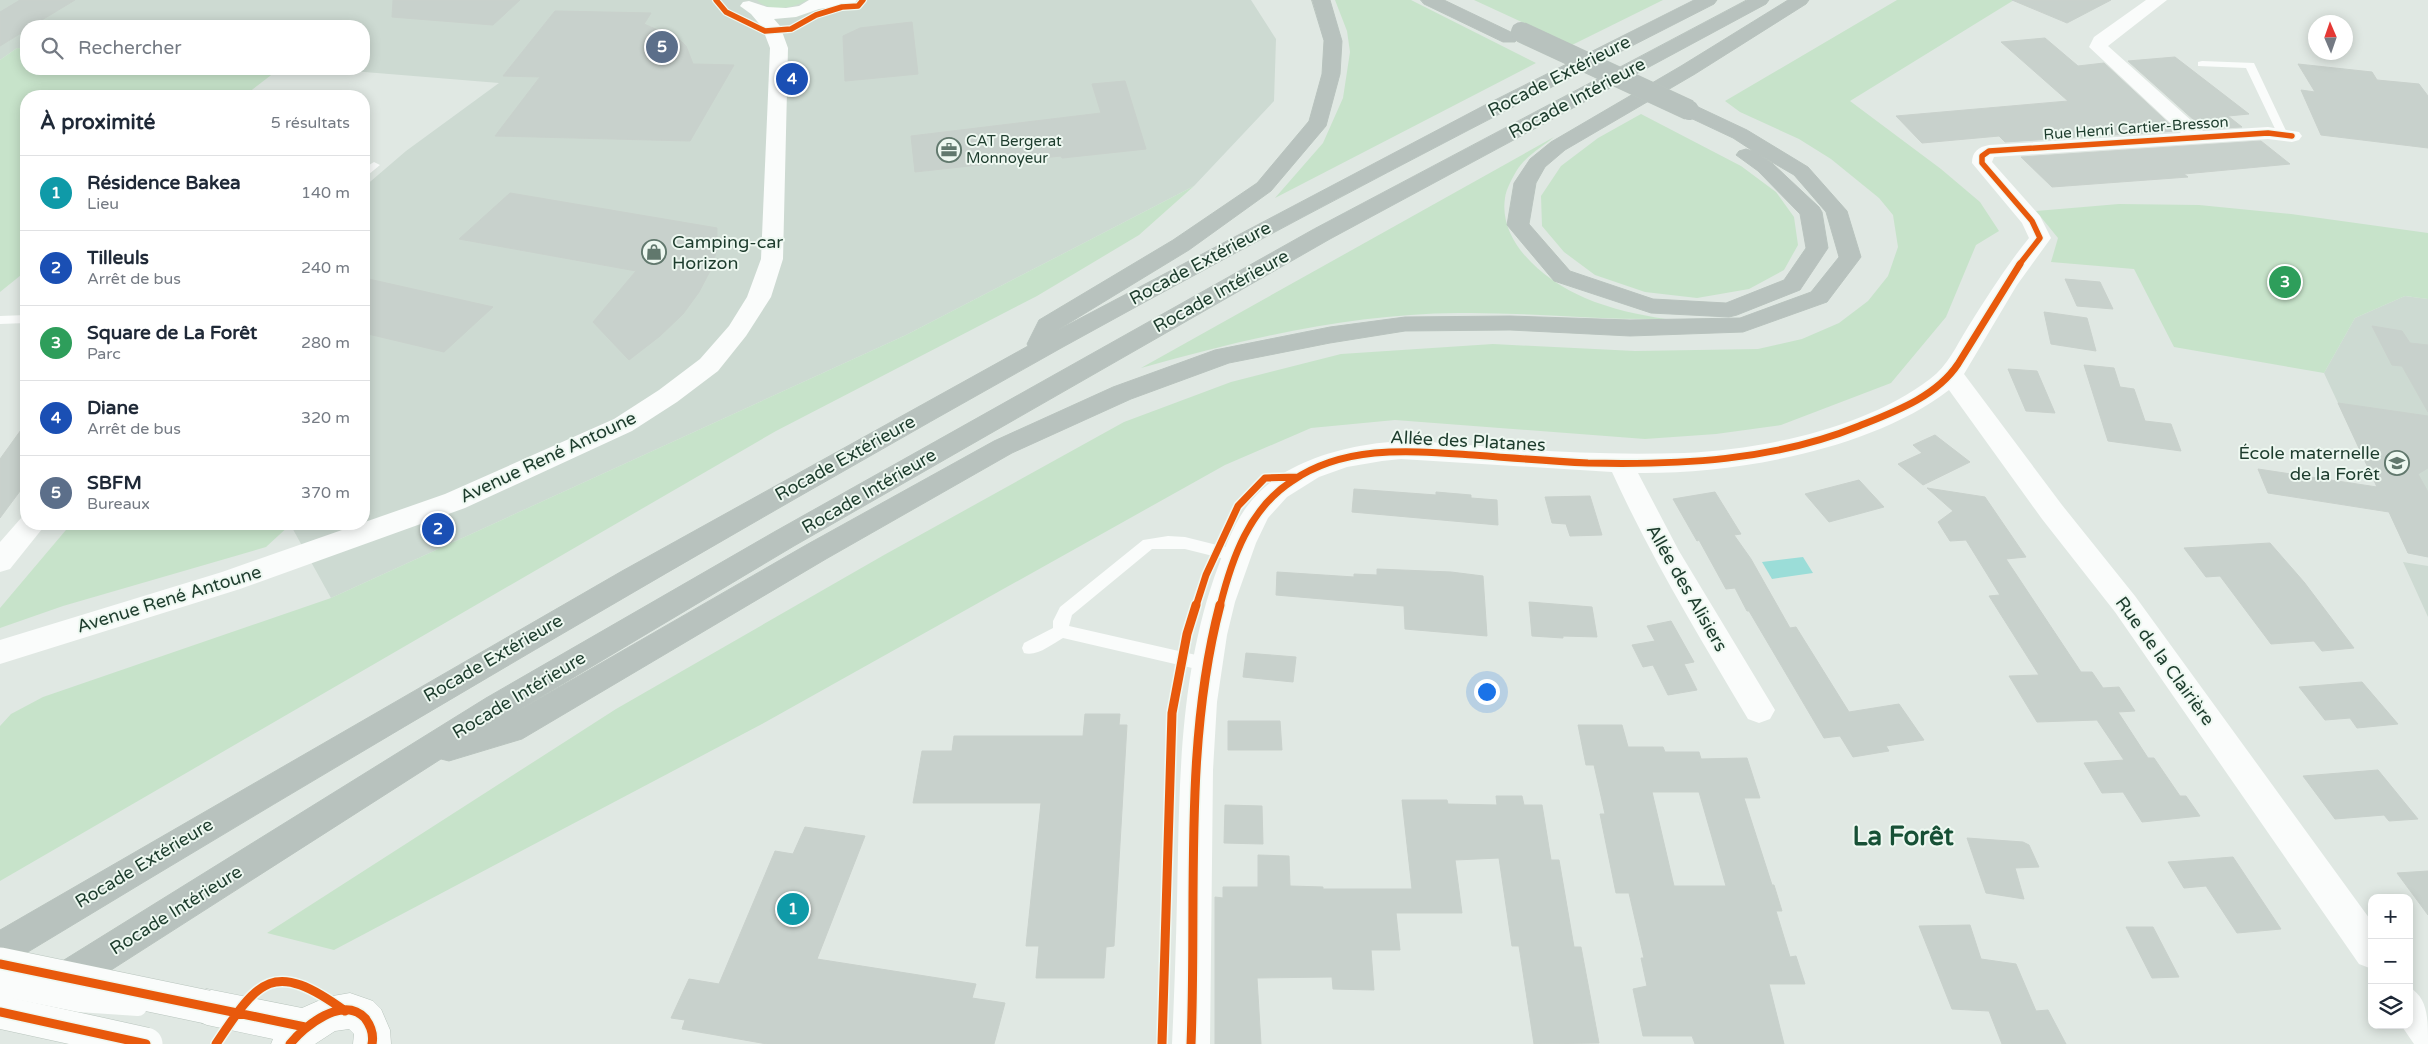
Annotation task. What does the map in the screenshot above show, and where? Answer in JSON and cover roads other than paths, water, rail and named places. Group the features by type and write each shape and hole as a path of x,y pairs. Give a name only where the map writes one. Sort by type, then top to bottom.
{"highway":[{"path":"1035,352 1047,325 1181,245 1264,188 1319,122 1331,74 1332,41 1321,0"},
{"path":"417,758 511,730 816,552 1003,447 1122,393 1224,356 1330,335 1405,324 1510,323 1630,328 1743,325 1819,297 1850,257 1836,211 1801,171 1740,134 1683,114 1515,35 1430,0"},
{"path":"1453,0 1515,35"},
{"name":"Rocade Extérieure","path":"0,948 486,661 1035,352 1287,216 1708,0"},
{"name":"Rocade Intérieure","path":"0,1021 497,707 776,544 1270,263 1760,0"},
{"path":"1683,114 1765,167 1810,212 1817,248 1792,285 1729,310 1651,306 1562,276 1518,225 1525,183 1537,163 1558,146 1688,70 1800,0"}],"street":[{"path":"751,5 779,13 811,5 848,0"},
{"name":"Rue Henri Cartier-Bresson","path":"2158,0 2100,42 2098,46 2199,138"},
{"name":"Avenue René Antoune","path":"751,5 771,26 779,48"},
{"name":"Avenue René Antoune","path":"0,652 230,582 455,501 623,424 668,396 709,365 738,331 758,297 772,259 779,48 789,25 811,5"},
{"name":"Rue Henri Cartier-Bresson","path":"1982,156 1990,151 2268,133 2287,135"},
{"name":"Allée des Platanes","path":"1191,1044 1196,740 1205,664 1221,599 1243,537 1252,520 1280,489 1316,468 1357,455 1402,450 1621,464 1715,460 1801,446 1870,423 1900,408 1951,374 2018,264 2040,238 2032,221 1982,163 1982,156"},
{"name":"Rue de la Clairière","path":"1951,374 2052,512 2125,604 2368,946"},
{"name":"Allée des Alisiers","path":"1621,464 1638,502 1684,585 1758,710"},
{"path":"0,561 27,530"},
{"path":"0,964 216,1010 297,1036 332,1013 346,1011 358,1013 367,1019 381,1042"},
{"path":"2413,1011 2428,1032"},
{"path":"0,1012 146,1044"}],"lane":[{"path":"2202,64 2250,66 2287,135"},
{"path":"370,168 374,165"},
{"path":"0,320 20,319"},
{"path":"1061,631 1061,621 1066,611 1148,544 1185,543 1237,556"},
{"path":"1030,648 1061,631 1205,664"},
{"path":"0,987 79,1003 216,1010"}],"water":[{"path":"1803,557 1813,573 1772,579 1762,562"}],"place":[{"name":"SBFM","path":"662,47"},
{"name":"Diane","path":"792,79"},
{"name":"CAT Bergerat Monnoyeur","path":"949,150"},
{"name":"Camping-car Horizon","path":"654,252"},
{"name":"Square de La Forêt","path":"2285,282"},
{"name":"École maternelle de la Forêt","path":"2397,463"},
{"name":"Tilleuls","path":"438,529"},
{"name":"Résidence Bakea","path":"793,909"}],"district":[{"name":"La Forêt","path":"1903,836"}]}
